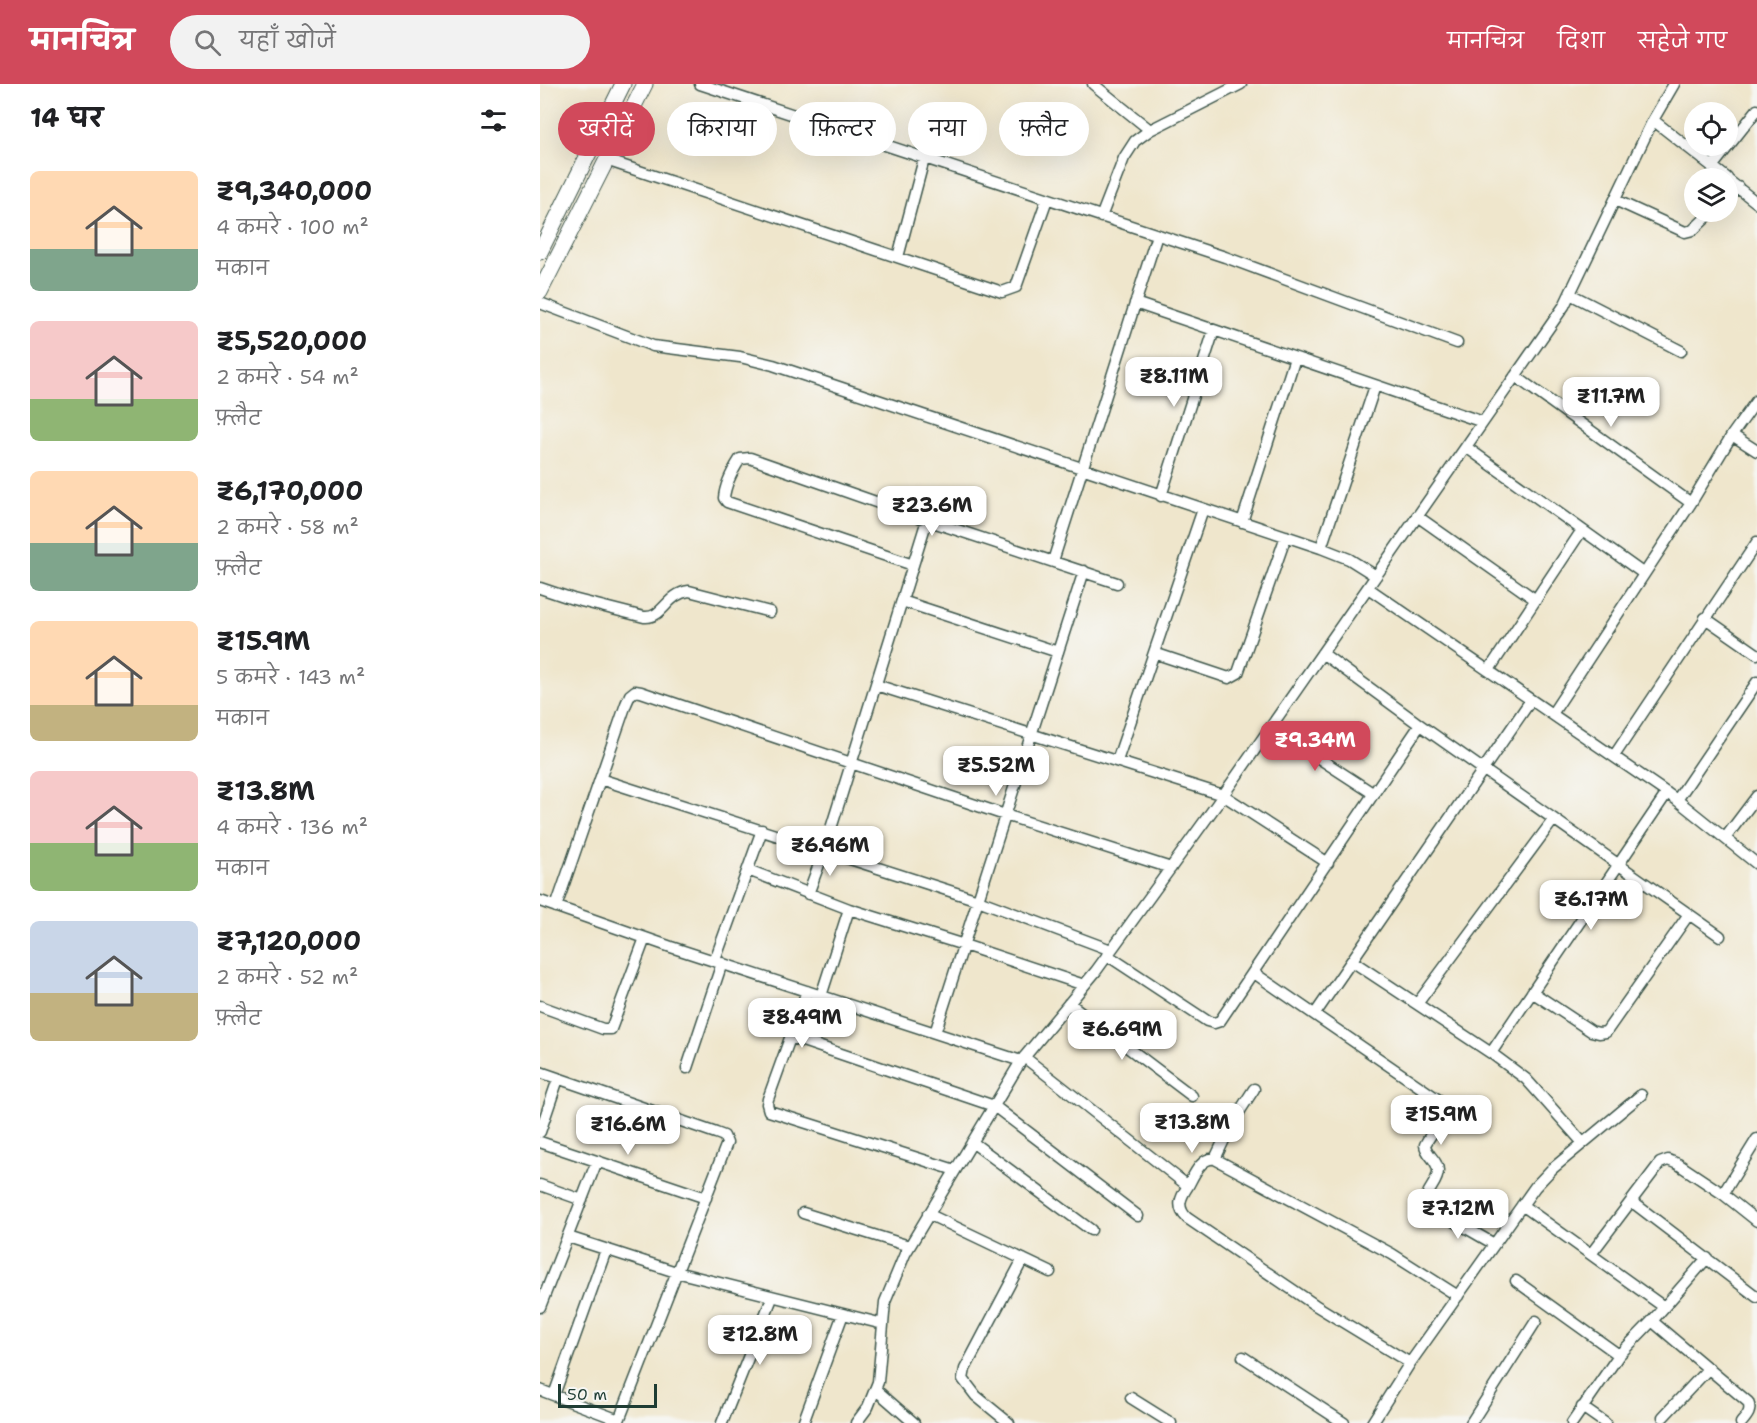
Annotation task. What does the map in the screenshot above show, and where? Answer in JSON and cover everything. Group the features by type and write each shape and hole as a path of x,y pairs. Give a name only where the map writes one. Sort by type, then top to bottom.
{"main road":[{"path":"540,252 623,84"},
{"path":"540,292 645,84"}],"street":[{"path":"700,84 1225,257 1457,343"},
{"path":"1093,84 1150,130"},
{"path":"1101,217 1124,158 1135,141 1150,130 1241,84"},
{"path":"856,1423 867,1407 878,1382 885,1302 909,1246 928,1214 1023,1059 1084,985 1224,795 1564,306 1653,120 1674,84"},
{"path":"1653,120 1712,167 1757,110"},
{"path":"897,256 924,159"},
{"path":"606,160 1002,292 1016,287 1047,199"},
{"path":"1738,188 1757,203"},
{"path":"1615,200 1684,232 1693,230 1701,222"},
{"path":"1053,561 1157,235"},
{"path":"1570,294 1681,351"},
{"path":"540,303 653,346 740,357 773,365 1321,548 1349,559 1376,576"},
{"path":"1135,303 1483,422"},
{"path":"1161,496 1214,330"},
{"path":"1242,522 1295,358"},
{"path":"1515,376 1691,503"},
{"path":"1321,548 1376,386"},
{"path":"1552,714 1691,503 1732,435 1757,400"},
{"path":"1732,435 1757,451"},
{"path":"1466,447 1644,574"},
{"path":"913,565 727,502 724,492 740,459 750,458 927,520 1117,582"},
{"path":"1117,761 1203,509"},
{"path":"1418,516 1536,600"},
{"path":"808,894 824,851 927,520"},
{"path":"1489,670 1582,530"},
{"path":"1154,653 1228,678 1235,676 1286,536"},
{"path":"1614,756 1757,542"},
{"path":"935,1033 1084,571"},
{"path":"540,588 644,617 656,615 674,596 680,592 689,591 770,612"},
{"path":"1368,588 1677,800 1757,864"},
{"path":"902,601 1058,652"},
{"path":"1705,618 1757,654"},
{"path":"1322,653 1483,770 1720,936"},
{"path":"1677,800 1757,682"},
{"path":"876,685 1224,795 1328,863"},
{"path":"556,907 626,705 634,691 652,695 1005,815 1171,868"},
{"path":"1315,1014 1531,700"},
{"path":"600,779 978,900 1109,952 1212,1023 1220,1021 1254,973 1420,725"},
{"path":"1271,727 1374,794"},
{"path":"1491,1053 1667,793"},
{"path":"1726,837 1757,796"},
{"path":"1417,1004 1554,819"},
{"path":"687,1068 762,830"},
{"path":"748,870 849,909 1084,985"},
{"path":"540,901 821,996 1023,1059 1188,1186"},
{"path":"821,996 849,909"},
{"path":"1532,992 1591,1031 1606,1032 1689,914"},
{"path":"540,1006 603,1029 611,1029 645,938"},
{"path":"1352,961 1491,1053 1526,1079 1583,1143"},
{"path":"1254,973 1439,1100 1443,1107 1443,1117 1425,1145 1425,1150 1436,1162 1438,1168 1437,1179 1427,1194 1427,1203 1494,1244"},
{"path":"807,991 768,1099 769,1111 955,1170"},
{"path":"1069,1003 1192,1096"},
{"path":"791,1036 994,1106 1138,1216"},
{"path":"540,1072 724,1136 727,1143 619,1421 540,1390"},
{"path":"540,1132 558,1079"},
{"path":"1215,1159 1232,1123 1254,1089"},
{"path":"1372,1423 1410,1363 1522,1204 1552,1169 1641,1095"},
{"path":"1723,1194 1757,1139"},
{"path":"540,1142 706,1198"},
{"path":"972,1142 1091,1230"},
{"path":"1410,1363 1315,1305 1187,1218 1182,1213 1180,1198 1204,1161 1210,1158 1215,1159 1392,1254 1458,1296"},
{"path":"1591,1254 1660,1163 1668,1160 1723,1194 1757,1221"},
{"path":"540,1307 597,1161"},
{"path":"540,1185 582,1200"},
{"path":"1630,1201 1757,1297"},
{"path":"1522,1204 1664,1307"},
{"path":"803,1213 909,1246"},
{"path":"928,1214 1050,1272"},
{"path":"568,1237 676,1272 772,1298 883,1324"},
{"path":"554,1395 606,1250"},
{"path":"1572,1423 1619,1355 1707,1258"},
{"path":"1009,1423 976,1396 963,1379 965,1369 1023,1259"},
{"path":"1516,1281 1619,1355"},
{"path":"722,1423 772,1298"},
{"path":"803,1423 843,1314"},
{"path":"1471,1423 1536,1321"},
{"path":"1652,1321 1748,1402 1750,1412 1741,1423"},
{"path":"1243,1357 1344,1423"},
{"path":"1663,1417 1709,1368"},
{"path":"875,1389 914,1423"},
{"path":"1131,1398 1171,1423"},
{"path":"1582,1407 1605,1423"}]}
